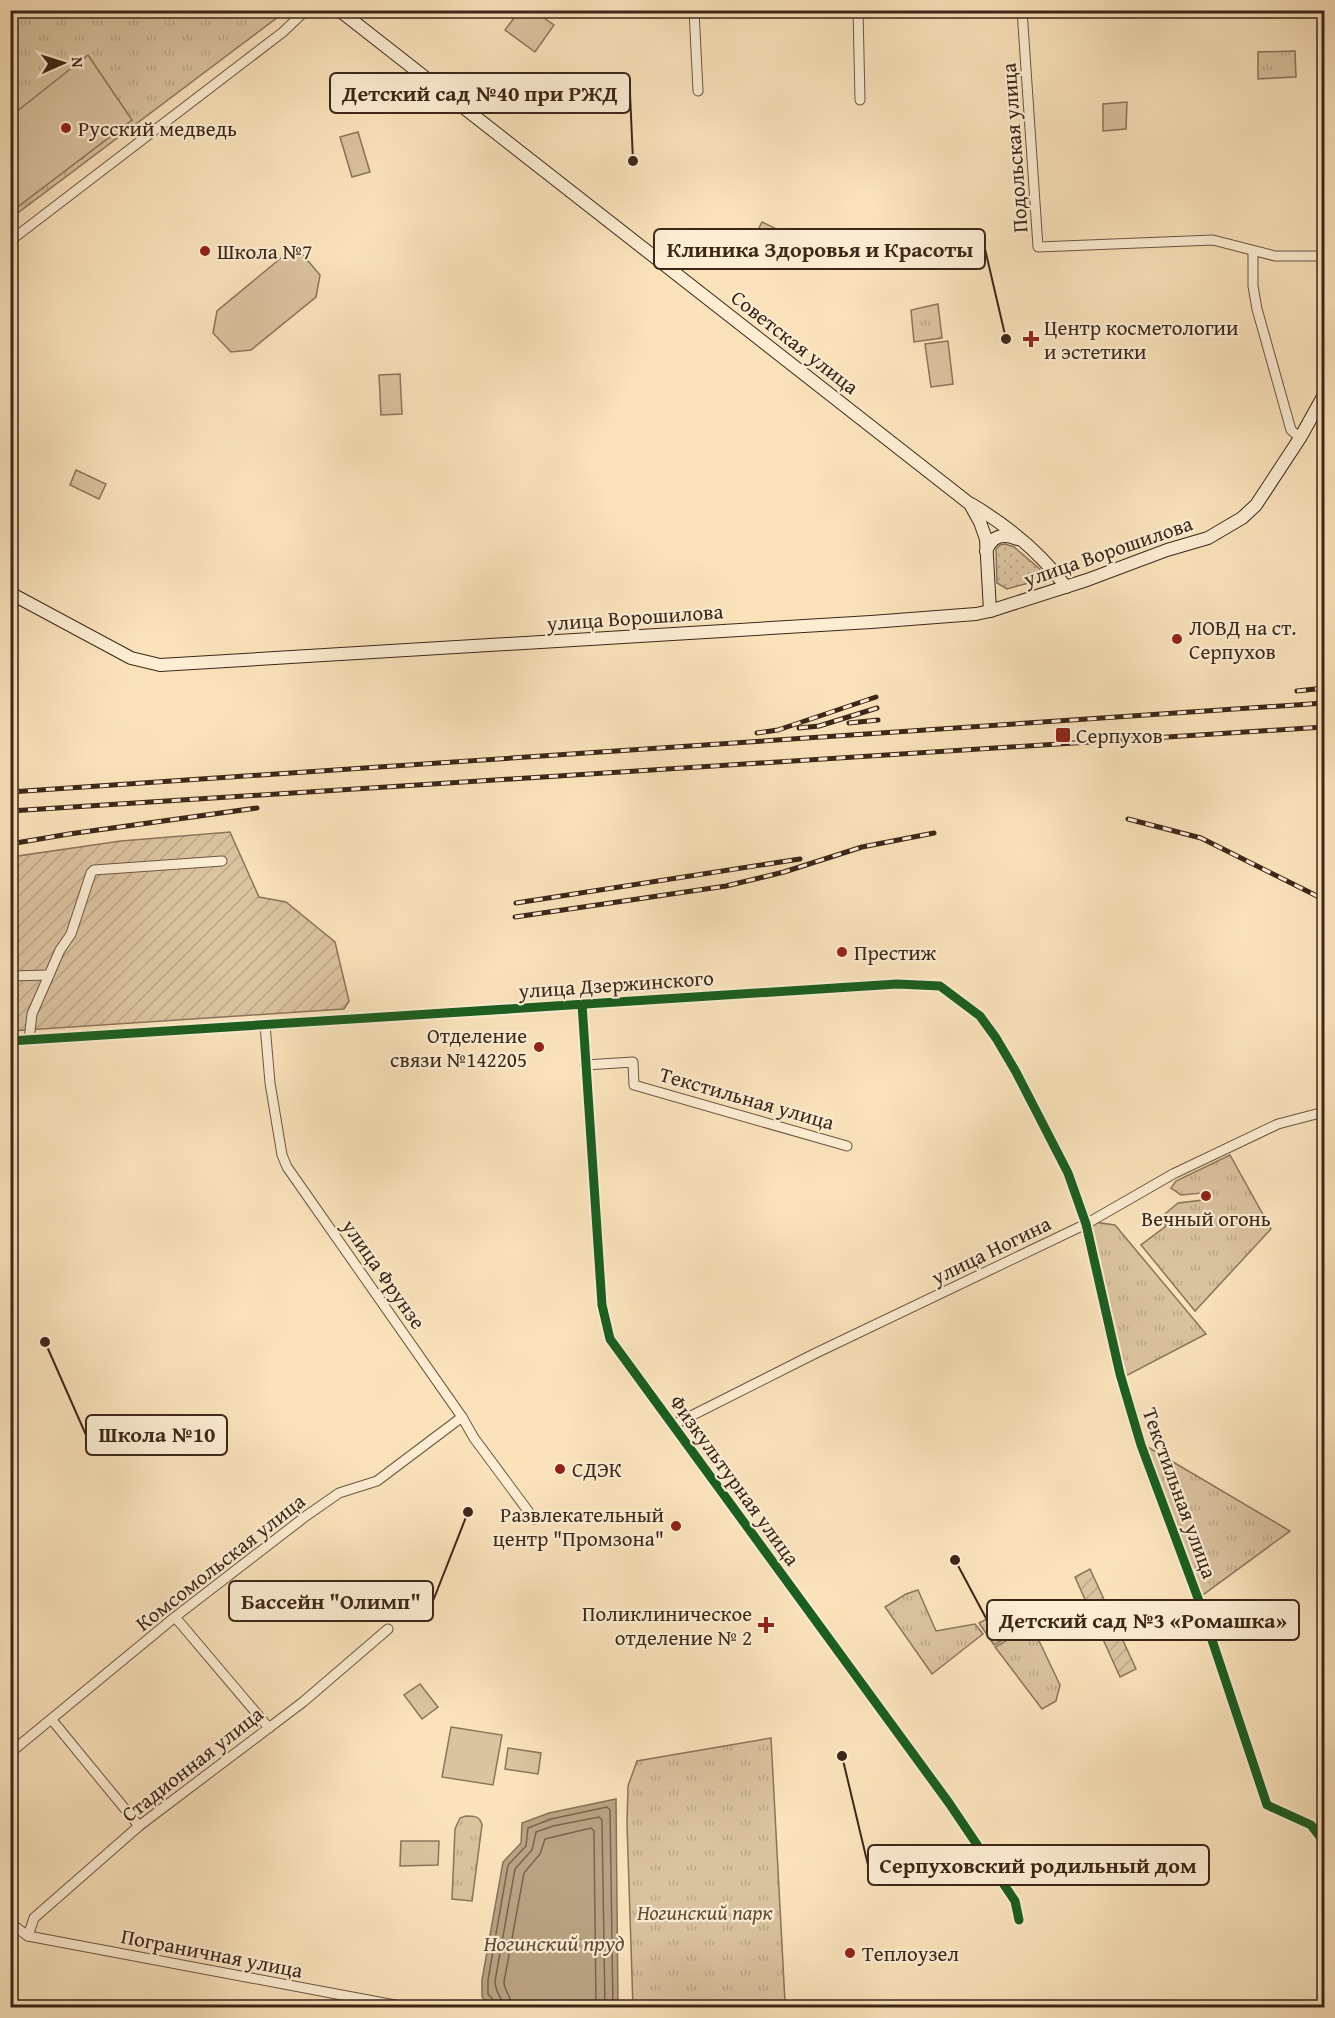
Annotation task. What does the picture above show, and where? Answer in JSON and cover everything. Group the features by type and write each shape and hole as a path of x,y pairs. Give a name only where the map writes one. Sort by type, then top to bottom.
{"main road":[{"name":"Советская улица","path":"339,10 970,504 984,531 990,611"},
{"name":"улица Ворошилова","path":"10,593 131,657 160,665 976,614 1066,587 1167,550 1208,538 1242,518 1256,505 1300,438 1324,395"},
{"path":"970,504 1024,541 1043,558 1066,587"},
{"path":"986,553 990,542 1002,535 1024,541"}],"street":[{"path":"10,241 284,32 306,10"},
{"path":"694,10 698,92"},
{"path":"858,10 860,100"},
{"name":"Подольская улица","path":"1022,10 1038,247 1209,240 1275,256 1324,256"},
{"path":"1253,252 1253,286 1257,309 1291,429 1300,438"},
{"path":"29,1040 32,1014 60,950 71,934 91,873 94,870 222,861"},
{"path":"10,976 49,975"},
{"name":"улица Дзержинского","path":"10,1041 897,984 940,986 980,1016 996,1038 1068,1173 1086,1224"},
{"name":"Физкультурная улица","path":"582,1004 602,1305 610,1339 949,1803 1015,1901 1019,1920"},
{"name":"улица Фрунзе","path":"265,1025 270,1083 282,1155 287,1167 462,1417 474,1438 534,1519"},
{"name":"Текстильная улица","path":"585,1065 633,1062 634,1084 847,1146"},
{"name":"улица Ногина","path":"673,1425 816,1353 1086,1224 1153,1185 1278,1124 1324,1112"},
{"name":"Текстильная улица","path":"1086,1224 1121,1378 1142,1445 1199,1601 1267,1804 1311,1825 1324,1842"},
{"name":"Комсомольская улица","path":"10,1753 175,1617 339,1493 377,1481 462,1417"},
{"path":"175,1617 268,1728"},
{"name":"Стадионная улица","path":"27,1936 34,1918 140,1826 330,1680 387,1629"},
{"path":"52,1720 140,1826"},
{"name":"Пограничная улица","path":"10,1923 27,1936 411,2007"}],"green space":[{"path":"11,11 286,11 11,218"},
{"path":"519,11 534,11 554,25 535,52 505,30"},
{"path":"1295,51 1296,77 1258,79 1258,52"},
{"name":"Русский медведь","path":"88,55 132,120 11,212 11,148 16,144 11,137 11,116"},
{"path":"1127,102 1126,129 1103,131 1103,104"},
{"path":"358,132 370,172 352,177 340,137"},
{"path":"762,222 793,237 785,255 753,240"},
{"path":"303,255 320,275 316,297 251,350 231,352 213,333 217,311 281,258"},
{"path":"938,304 942,338 914,342 911,310"},
{"path":"948,341 953,384 931,387 925,344"},
{"path":"400,374 402,414 381,415 379,375"},
{"path":"76,470 106,484 99,499 70,485"},
{"path":"1005,544 1014,547 1040,569 1040,580 1007,589 997,583 996,549"},
{"path":"230,832 259,897 286,902 335,942 349,1001 344,1009 11,1031 11,857 121,841"},
{"path":"1230,1155 1271,1229 1195,1311 1141,1245 1166,1226 1160,1218 1178,1203 1203,1200 1202,1193 1181,1195 1171,1188 1176,1181"},
{"path":"1087,1221 1115,1225 1206,1334 1122,1378"},
{"path":"1146,1446 1290,1531 1200,1597"},
{"path":"1090,1569 1136,1669 1120,1677 1075,1577"},
{"path":"918,1590 936,1631 975,1624 983,1634 932,1674 885,1607 906,1594"},
{"path":"993,1616 1000,1629 1016,1621 1019,1628 1030,1622 1031,1624 994,1645 979,1623"},
{"path":"1032,1626 1060,1685 1056,1701 1042,1709 995,1647"},
{"path":"420,1684 438,1707 422,1719 404,1695"},
{"path":"451,1727 502,1735 493,1785 442,1777"},
{"name":"Ногинский парк","path":"771,1738 785,2002 789,2007 633,2007 627,1824 628,1786 637,1761"},
{"path":"508,1748 541,1753 538,1774 505,1769"},
{"path":"466,1816 478,1818 482,1825 472,1901 452,1899 455,1829 460,1818"},
{"path":"401,1841 439,1841 438,1865 400,1866"}],"water":[{"name":"Ногинский пруд","path":"616,1799 618,2007 490,2006 482,1997 482,1980 503,1862 521,1843 522,1823 549,1813"}],"railway":[{"path":"1297,691 1324,688"},
{"path":"757,733 778,730 876,697"},
{"path":"10,792 1324,703"},
{"path":"799,728 819,726 877,708"},
{"path":"849,723 878,720"},
{"path":"10,811 1324,727"},
{"path":"10,844 257,808"},
{"path":"1128,819 1201,838 1319,897 1324,902"},
{"path":"515,917 726,886 784,872 862,847 934,833"},
{"path":"516,903 800,859"}],"cycle path":[{"path":"10,1041 897,984 940,986 980,1016 996,1038 1068,1173 1086,1224 1120,1374 1141,1445 1199,1601 1267,1805 1311,1825 1324,1842"},
{"path":"582,1004 602,1305 610,1339 949,1803 1015,1901 1019,1920"}],"place":[{"name":"Русский медведь","path":"66,128"},
{"name":"Детский сад №40 при РЖД","path":"633,161"},
{"name":"Школа №7","path":"205,251"},
{"name":"Клиника Здоровья и Красоты","path":"1006,339"},
{"name":"Центр косметологии и эстетики","path":"1031,339"},
{"name":"ЛОВД на ст. Серпухов","path":"1177,639"},
{"name":"Серпухов","path":"1063,735"},
{"name":"Престиж","path":"842,952"},
{"name":"Отделение связи №142205","path":"539,1047"},
{"name":"Вечный огонь","path":"1206,1196"},
{"name":"Школа №10","path":"45,1342"},
{"name":"СДЭК","path":"560,1469"},
{"name":"Бассейн \"Олимп\"","path":"468,1512"},
{"name":"Развлекательный центр \"Промзона\"","path":"676,1526"},
{"name":"Детский сад №3 «Ромашка»","path":"955,1560"},
{"name":"Поликлиническое отделение № 2","path":"766,1625"},
{"name":"Серпуховский родильный дом","path":"842,1756"},
{"name":"Теплоузел","path":"850,1953"}]}
